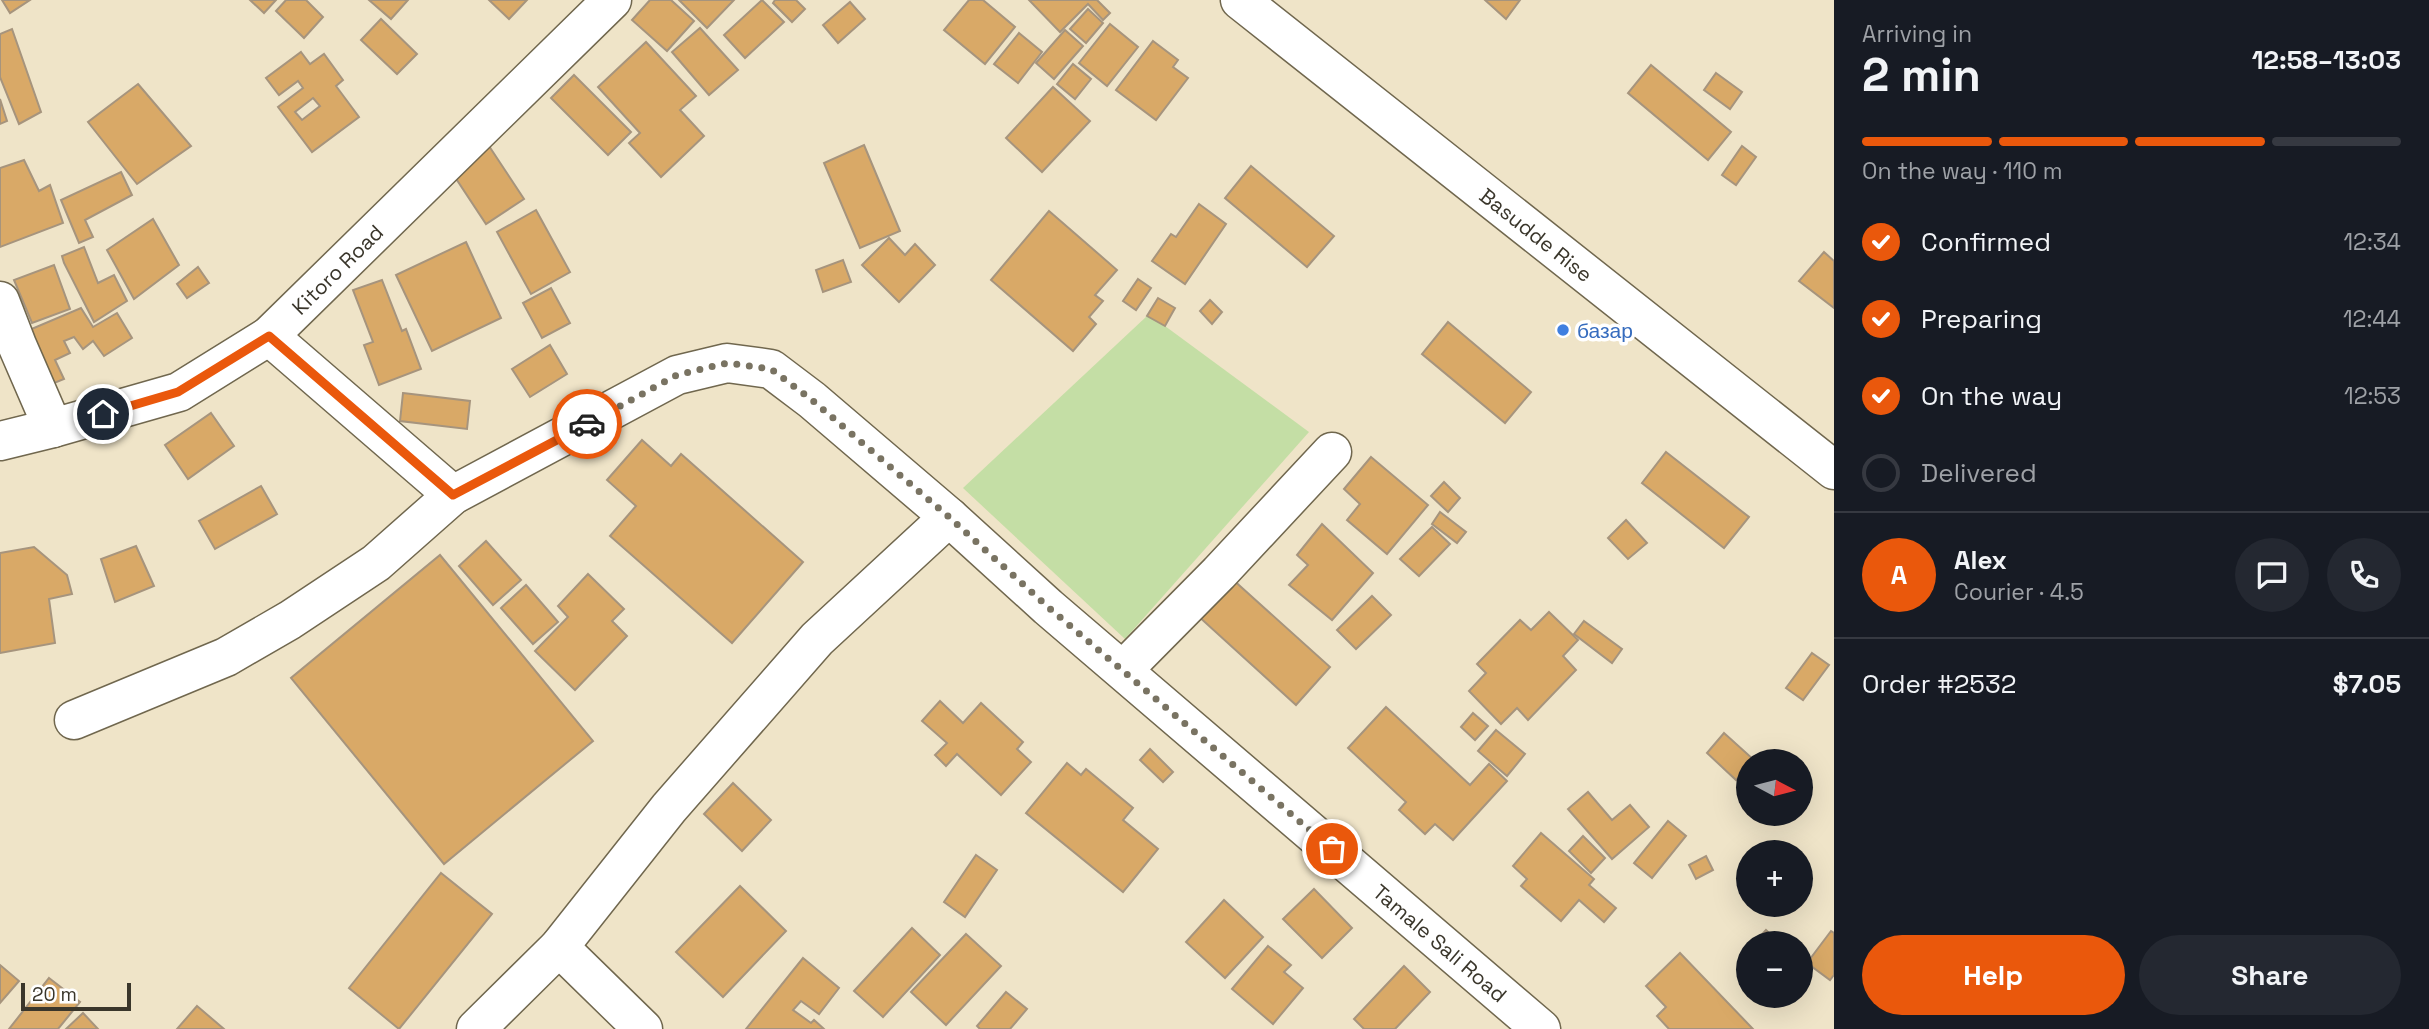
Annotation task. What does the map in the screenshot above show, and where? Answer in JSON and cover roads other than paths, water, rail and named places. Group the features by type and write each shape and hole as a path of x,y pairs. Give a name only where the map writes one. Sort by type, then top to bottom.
{"street":[{"name":"Kitoro Road","path":"0,441 178,392 269,336 612,0"},
{"name":"Basudde Rise","path":"1240,0 1834,470"},
{"path":"0,301 53,428"},
{"path":"269,336 453,495"},
{"name":"Tamale Sali Road","path":"74,720 226,657 376,563 453,495 677,375 727,363 771,369 812,400 949,517 1048,607 1541,1029"},
{"path":"1122,670 1219,573 1332,452"},
{"path":"476,1029 559,947 669,808 817,639 949,517"},
{"path":"559,947 643,1029"}],"place":[{"name":"базар","path":"1563,330"}]}
